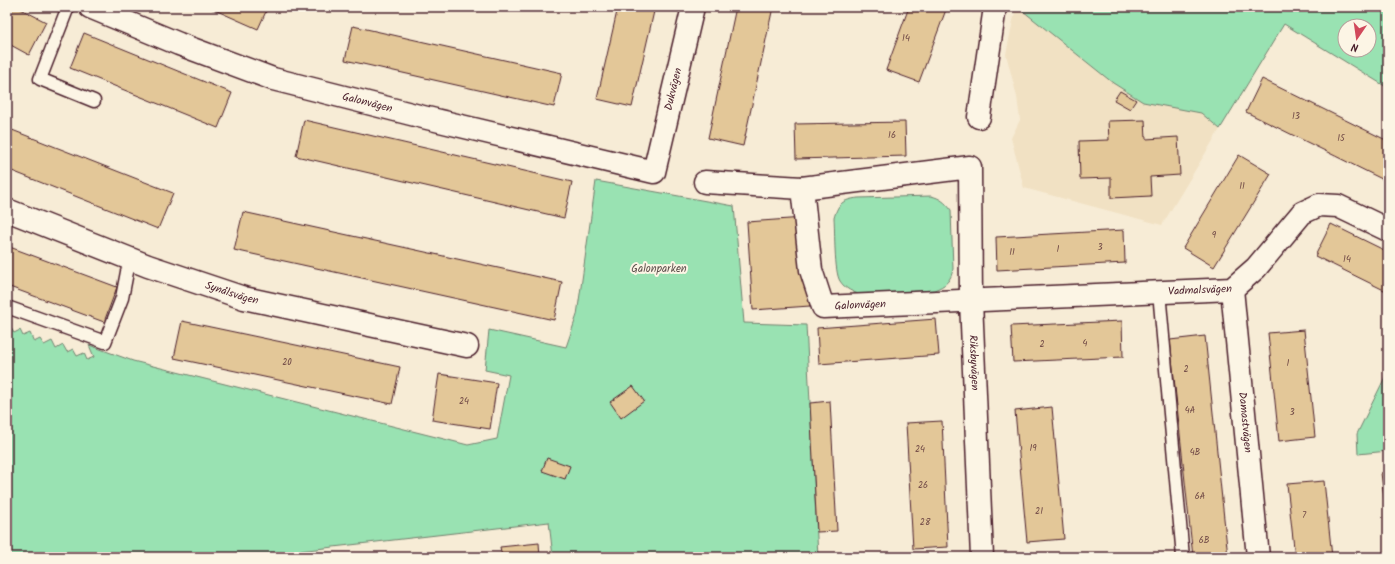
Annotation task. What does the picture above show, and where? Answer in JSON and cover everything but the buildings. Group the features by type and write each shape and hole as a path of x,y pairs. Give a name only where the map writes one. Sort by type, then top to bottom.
{"street":[{"name":"Galonvägen","path":"90,7 179,44 273,79 423,117 654,172"},
{"name":"Dukvägen","path":"654,172 693,7"},
{"path":"979,117 995,7"},
{"name":"Riksbyvägen","path":"802,188 970,168 971,301 982,557"},
{"path":"704,182 802,188"},
{"name":"Galonvägen","path":"802,188 811,270 823,307 971,301"},
{"name":"Vadmalsvägen","path":"971,301 1232,289 1256,268 1302,213 1319,205 1338,206 1388,230"},
{"name":"Synålsvägen","path":"7,210 132,260 244,298 467,346"},
{"name":"Damastvägen","path":"1232,289 1258,557"}],"lane":[{"path":"68,7 40,78 94,101"},
{"path":"7,307 105,342 122,298 127,272 132,260"},
{"path":"1159,292 1183,557"}],"shaded area":[{"path":"1016,7 1018,7 1113,83 1143,102 1201,113 1220,129 1162,225 1024,188 1011,138 1020,120 1017,97 1006,54"}],"green space":[{"path":"1018,7 1388,7 1388,88 1339,58 1377,58 1377,18 1337,18 1337,57 1284,24 1220,129 1201,113 1143,102 1113,83"},
{"name":"Galonparken","path":"596,181 734,206 744,323 806,325 818,557 553,557 549,522 247,557 7,557 7,326 9,325 14,333 20,330 23,336 30,333 34,342 40,339 44,345 52,341 56,349 63,345 67,352 73,349 77,356 84,353 87,360 94,357 89,345 133,361 468,445 497,439 509,375 485,370 489,330 566,347 577,315"},
{"path":"931,196 942,201 951,210 953,269 951,277 947,282 934,290 861,295 844,286 838,276 835,251 834,218 839,206 845,201 858,198"},
{"path":"1388,371 1388,451 1358,454 1357,434"}]}
